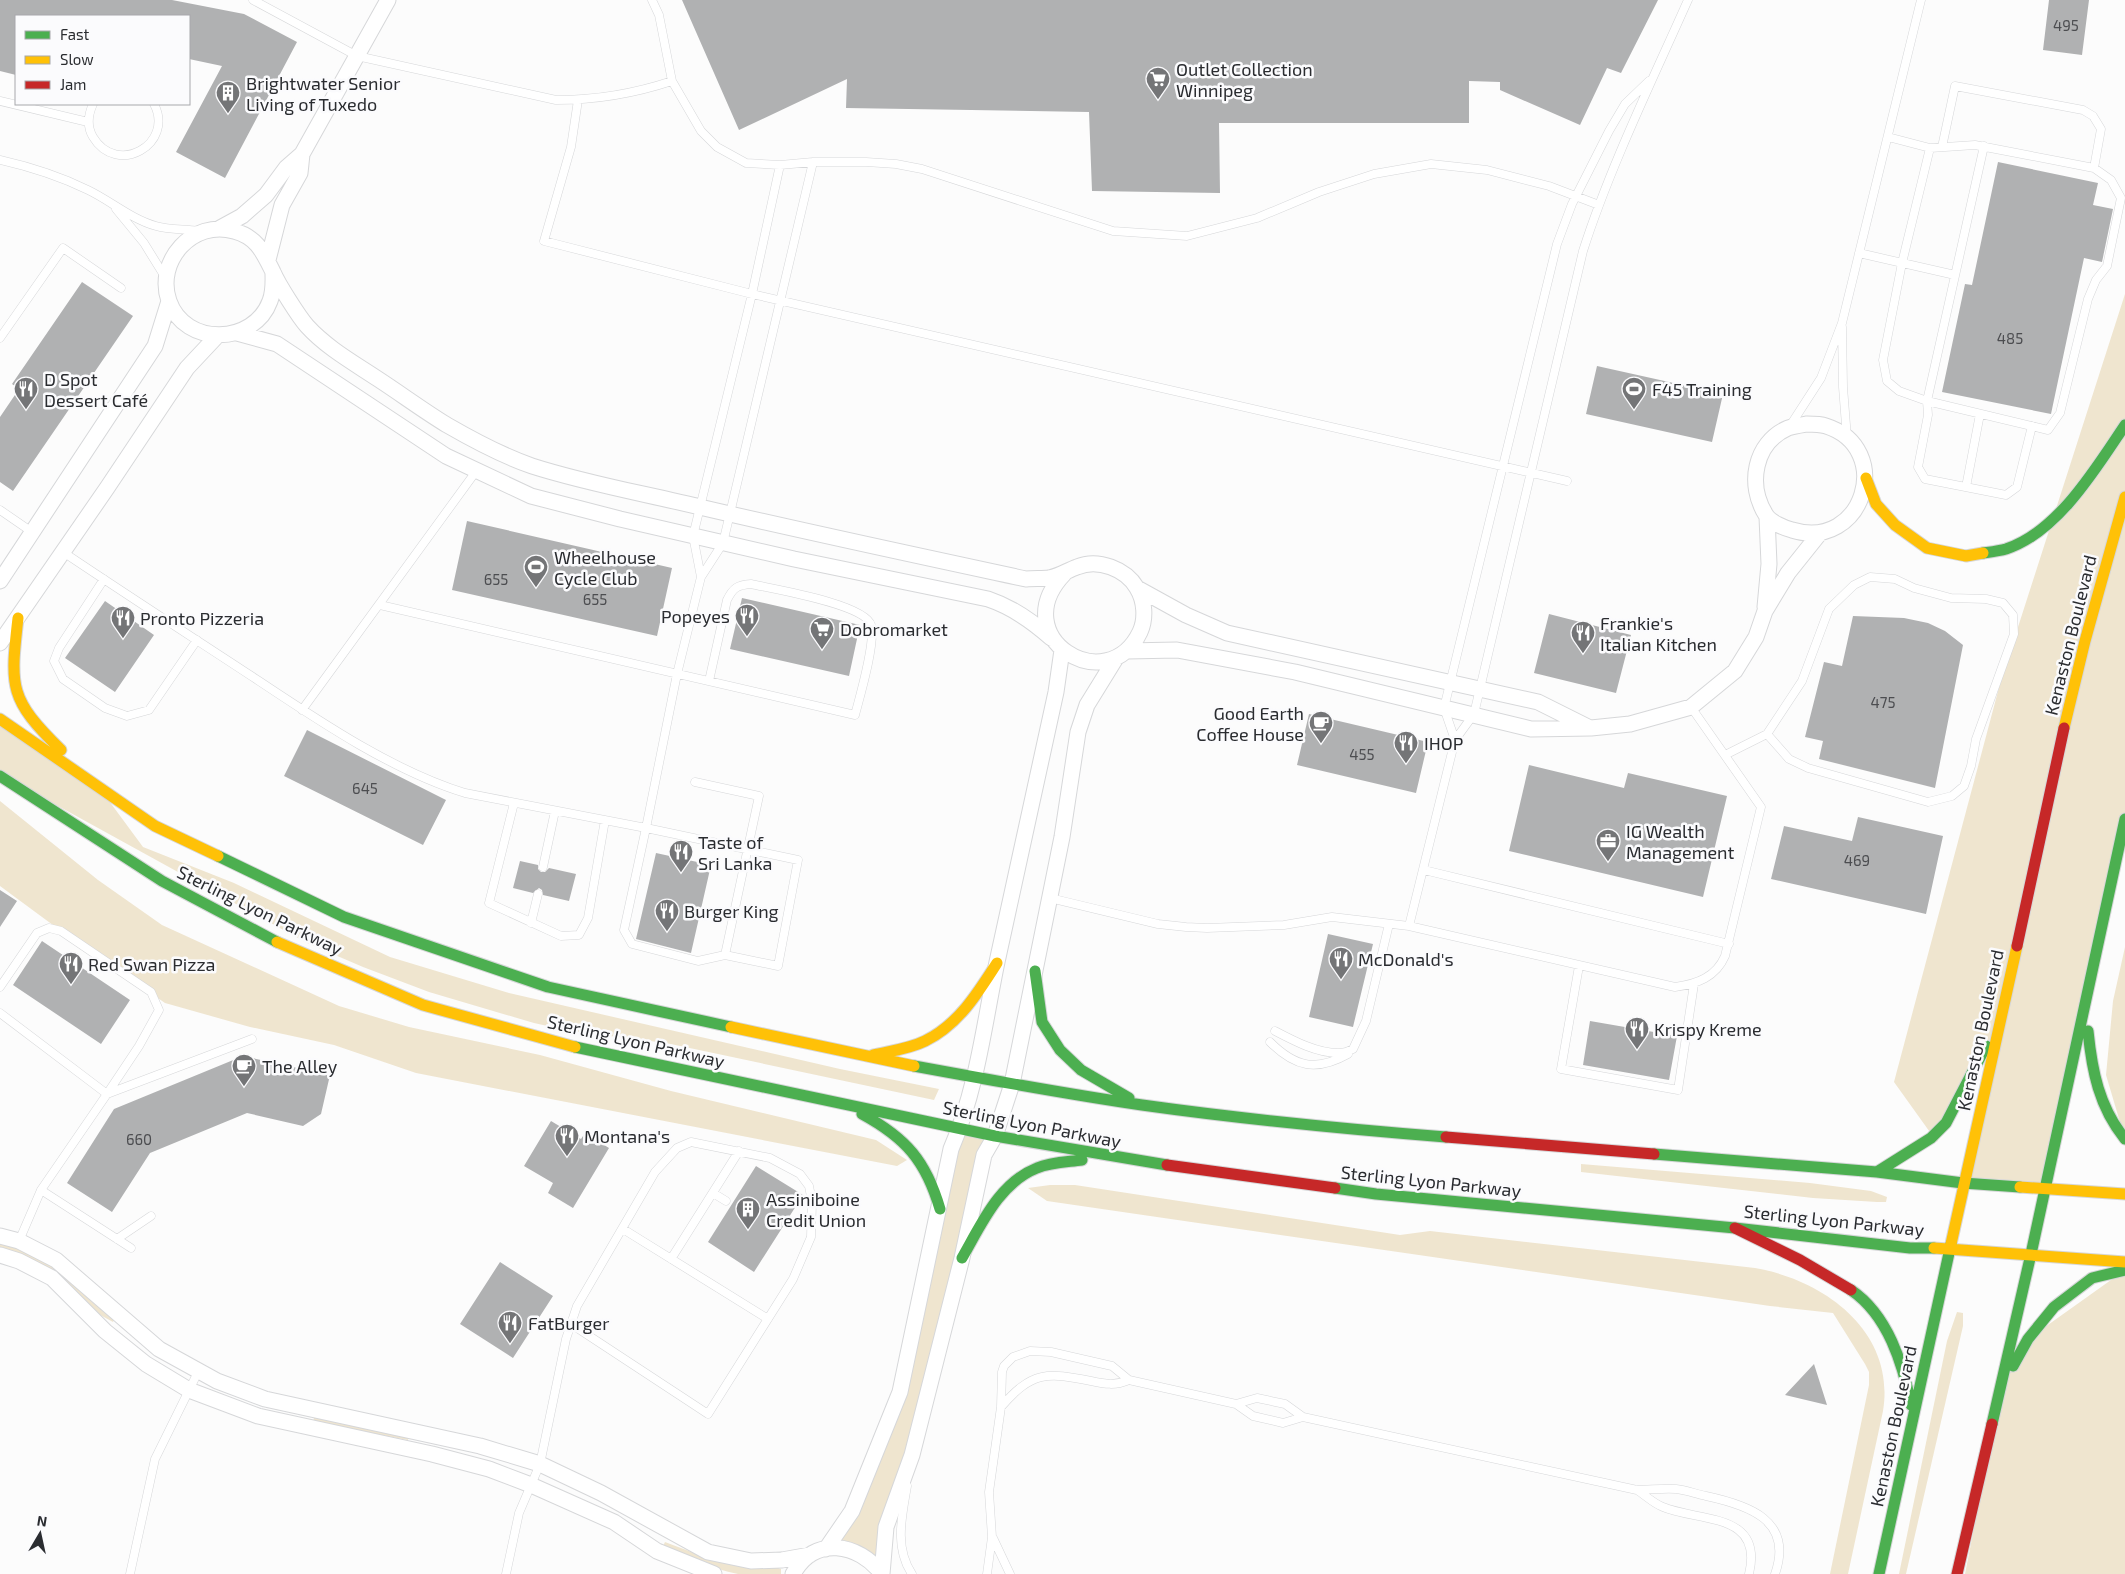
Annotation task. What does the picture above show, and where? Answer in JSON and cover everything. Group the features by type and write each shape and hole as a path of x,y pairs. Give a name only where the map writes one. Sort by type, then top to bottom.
{"main road":[{"path":"1866,478 1876,504 1895,525 1927,548 1966,556 2006,549 2031,536 2057,516 2099,464 2125,425"},
{"name":"Kenaston Boulevard","path":"1879,1574 2064,728 2085,642 2125,497"},
{"path":"18,618 13,659 14,686 22,707 101,790"},
{"name":"Sterling Lyon Parkway","path":"0,719 156,826 344,917 548,987 869,1057 1012,1084 1143,1105 1372,1131 1877,1172 1963,1184 2125,1194"},
{"name":"Sterling Lyon Parkway","path":"0,776 162,881 279,944 422,1005 566,1045 995,1136 1118,1158 1376,1194 1735,1228 1910,1248 1949,1248 2125,1262"},
{"path":"1957,1574 2002,1386 2087,1004 2125,819"},
{"path":"869,1057 924,1041 942,1031 966,1009 997,963"},
{"path":"1035,971 1042,1022 1060,1050 1081,1070 1143,1105"},
{"path":"2087,1004 2091,1064 2102,1103 2114,1128 2125,1139"},
{"path":"1877,1172 1931,1138 1946,1123 2002,1015"},
{"path":"846,1105 895,1134 919,1159 932,1183 940,1209"},
{"path":"962,1258 997,1197 1021,1174 1059,1160 1118,1158"},
{"path":"1735,1228 1823,1272 1859,1295 1883,1326 1898,1352 1906,1377 1913,1413"},
{"path":"2002,1386 2028,1339 2054,1307 2092,1278 2125,1270"}],"street":[{"path":"302,154 300,173 282,205 270,266 273,287 270,302 262,315 252,325 237,333 217,336 202,333 188,326 169,301 166,279 169,264 177,250 188,239 203,231 220,228 242,216 266,195 286,168 302,154 388,0"},
{"path":"220,228 235,231 248,237 260,247 307,326 342,355 447,424 488,446 531,465 616,488 1026,579 1049,578 1064,574 1078,566 1095,564 1112,567 1126,575 1137,588 1142,600 1144,614 1139,634 1121,654 1087,705 1078,732 1062,837 1012,1084 995,1136 984,1155 962,1258 912,1455 886,1527 882,1574"},
{"path":"0,581 155,346 169,301"},
{"path":"237,333 277,344 446,456 531,496 723,543 988,599 1033,622 1074,658 1088,662 1102,662 1121,654 1177,650 1295,672 1531,729 1592,728 1630,724 1691,707 1735,671 1756,637 1765,611 1790,571 1820,533"},
{"path":"0,643 187,368 217,336"},
{"path":"1765,611 1769,564 1767,517 1755,487 1755,469 1761,452 1773,438 1789,428 1807,424 1825,426 1842,434 1855,447 1863,464 1866,478 1860,500 1851,515 1837,526 1820,533 1802,534 1786,528 1767,517"},
{"path":"826,1549 852,1511 900,1392 940,1209 951,1149 960,1128 976,1077 997,963 1056,692 1058,645 1047,626 1045,612 1048,597 1054,585 1064,574"},
{"path":"1137,588 1186,615 1227,633 1538,702 1592,728"},
{"path":"0,1236 19,1241 56,1260 160,1349 198,1372 265,1399 480,1446 540,1464 602,1493 708,1552 752,1561 782,1560 810,1555 826,1549 844,1548 861,1554 874,1563 882,1574"},
{"path":"0,1255 19,1261 52,1278 105,1331 146,1364 189,1390 258,1416 432,1454 489,1469 531,1485 614,1522 657,1551 714,1574"},
{"path":"793,1574 797,1567 810,1555"}],"lane":[{"path":"253,0 357,56 556,100 578,100 637,92 672,81"},
{"path":"652,0 659,15 672,81 701,131 717,147 746,163 780,165 813,162 866,162 896,164 922,169 1113,231 1187,236 1256,218 1319,192 1374,174 1431,164 1487,170 1549,186 1599,205"},
{"path":"1409,926 1455,740 1474,714 1478,689 1583,251 1599,205 1652,78 1688,0"},
{"path":"1789,428 1820,378 1842,323 1921,0"},
{"path":"1455,740 1444,708 1557,244 1576,196 1609,131 1625,104 1652,78"},
{"path":"1942,147 1955,86 2083,110 2093,116 2100,129 2094,168"},
{"path":"578,100 571,146 544,241 781,301 1567,481"},
{"path":"0,101 15,103"},
{"path":"29,105 44,107 88,122"},
{"path":"93,105 88,122 91,134 102,148 118,155 130,155 141,151 151,143 157,133 159,121 154,105"},
{"path":"1888,137 1930,148 1975,144 2094,168 2111,180 2121,198 2107,266 2096,280 2088,299 2060,413 2048,430 1927,401 1899,391 1887,381 1883,360 1902,263 1930,148"},
{"path":"1984,146 1927,401 1928,415 1918,467 1925,479 2006,495 2017,487 2032,426"},
{"path":"0,160 35,168 64,179 90,190 115,207 156,226 203,231"},
{"path":"63,552 302,710 398,766 437,784 514,803 646,828 798,860 778,966 725,955 698,960 632,944 624,930 646,828 677,674 701,577 723,543 813,162"},
{"path":"701,577 693,536 752,294 780,165"},
{"path":"115,207 144,243 166,279"},
{"path":"0,338 63,248 121,288"},
{"path":"1859,253 1955,275"},
{"path":"1842,323 1843,387 1847,439"},
{"path":"1966,487 1980,414"},
{"path":"302,710 478,470"},
{"path":"0,510 32,532"},
{"path":"1725,755 1767,734 1802,681 1829,609 1854,585 1870,577 1895,579 1914,588 1951,598 1978,598 2003,602 2013,615 2014,634 1976,739 1971,766 1964,786 1952,796 1928,802 1808,768 1788,758 1767,734"},
{"path":"104,579 59,648 54,661 63,679 105,708 127,716 150,710 197,640"},
{"path":"380,605 855,715 872,640 871,624 864,615 856,610 751,584 740,584 732,590 727,600 709,681"},
{"path":"1050,898 1158,924 1186,927 1284,926 1332,917 1409,926 1675,988 1694,984 1711,975 1720,967 1728,944 1761,807 1691,707"},
{"path":"695,782 759,796 725,955"},
{"path":"514,803 489,903 561,936 579,935 588,918 605,820"},
{"path":"543,867 555,811"},
{"path":"1424,870 1728,944"},
{"path":"531,923 538,894"},
{"path":"1270,1042 1283,1055 1301,1064 1313,1066 1338,1059 1354,1049 1366,1021 1389,924"},
{"path":"0,987 37,933 49,928 61,932 151,992 159,1010 139,1046 41,1190 19,1241"},
{"path":"1579,966 1561,1069 1678,1090 1694,984"},
{"path":"0,1013 107,1094"},
{"path":"1275,1031 1294,1041 1339,1054 1354,1049"},
{"path":"107,1094 252,1039"},
{"path":"506,1574 519,1513 540,1464 566,1339 571,1324 577,1306 655,1172 677,1148 691,1142 770,1158 800,1174 809,1186 812,1202 811,1237 793,1279 708,1414 571,1324"},
{"path":"671,1260 739,1151"},
{"path":"41,1190 131,1248"},
{"path":"713,1193 726,1201"},
{"path":"117,1239 151,1216"},
{"path":"622,1229 768,1320"},
{"path":"987,1574 992,1537 989,1492 1001,1407 1000,1390 1004,1366 1013,1357 1030,1351 1051,1352 1112,1366 1129,1380 1236,1404 1254,1416 1284,1423 1303,1417"},
{"path":"130,1574 155,1459 198,1372"},
{"path":"1001,1407 1013,1393 1024,1385 1044,1376 1062,1375 1110,1385 1120,1384 1129,1380"},
{"path":"1236,1404 1257,1398 1285,1404 1303,1417 1637,1490 1675,1489 1735,1502 1760,1514 1769,1523 1779,1543 1780,1555 1775,1574"},
{"path":"912,1455 900,1530 902,1551 912,1574"},
{"path":"1637,1490 1662,1507 1722,1520 1735,1527 1745,1536 1749,1545 1751,1565 1748,1574"},
{"path":"992,1537 1010,1574"}],"shaded area":[{"path":"2125,294 2125,824 2045,1190 1963,1183 2001,1018 1937,1142 1894,1082 2001,680"},
{"path":"0,719 101,790 143,847 234,883 390,957 509,993 840,1069 939,1089 934,1100 666,1043 570,1031 534,1023 429,992 363,967 307,943 0,774"},
{"path":"0,801 98,880 162,925 339,1006 409,1027 540,1055 671,1091 876,1140 907,1160 897,1166 416,1073 334,1045 250,1027 165,1003 0,886"},
{"path":"2125,947 2125,1139 2106,1075 2113,1001"},
{"path":"960,1128 995,1136 882,1574 835,1547 900,1392"},
{"path":"1581,1164 1810,1183 1871,1191 1887,1197 1886,1202 1813,1198 1581,1172"},
{"path":"1050,1185 1075,1185 1400,1235 1430,1231 1755,1268 1781,1274 1806,1284 1830,1298 1850,1314 1867,1334 1878,1357 1884,1383 1883,1411 1848,1574 1830,1574 1869,1385 1869,1372 1833,1313 1770,1306 1047,1201 1028,1188"},
{"path":"0,1241 39,1256 65,1273 114,1320 113,1322 0,1248"},
{"path":"2125,1270 2125,1574 1965,1574 2002,1386 2028,1339"},
{"path":"1957,1312 1963,1313 1963,1326 1906,1574 1899,1574 1947,1341"},
{"path":"314,1418 324,1418 409,1436 408,1440 313,1422"},
{"path":"665,1542 720,1561 748,1566 778,1568 781,1569 781,1574 738,1574 728,1572 663,1546"}],"building":[{"name":"Brightwater Senior Living of Tuxedo","path":"0,0 172,0 244,14 297,42 225,178 176,152 222,66 190,59 190,15 15,15 15,75 0,71"},
{"name":"Outlet Collection Winnipeg","path":"682,0 1658,0 1621,73 1607,68 1580,125 1500,90 1500,82 1469,81 1469,123 1219,123 1220,193 1092,191 1089,112 846,108 847,79 739,130"},
{"path":"2049,0 2089,0 2082,55 2043,50"},
{"path":"1998,162 2098,183 2093,205 2113,209 2102,262 2084,258 2051,414 1942,392 1965,284 1972,285"},
{"path":"82,282 133,316 13,491 0,482 0,417 19,389 12,384"},
{"path":"1597,366 1723,394 1712,442 1586,414"},
{"path":"467,521 672,568 657,636 452,590"},
{"path":"742,598 860,625 849,676 730,649"},
{"path":"105,601 154,635 115,692 65,658"},
{"name":"Frankie's Italian Kitchen","path":"1549,614 1631,635 1616,693 1534,673"},
{"path":"1853,616 1904,618 1928,623 1945,631 1963,645 1935,788 1819,759 1823,741 1805,737 1824,662 1842,666"},
{"path":"1309,714 1428,742 1416,793 1297,765"},
{"path":"307,730 446,800 423,845 284,776"},
{"path":"1529,765 1624,788 1628,773 1727,796 1703,897 1509,851"},
{"path":"1858,817 1943,836 1926,914 1771,879 1784,826 1852,841"},
{"path":"656,853 711,865 691,953 636,939"},
{"path":"520,861 538,865 538,869 541,872 545,872 549,868 576,874 569,901 543,895 542,890 539,888 533,893 513,888"},
{"path":"0,890 17,901 0,927"},
{"name":"McDonald's","path":"1328,934 1373,944 1353,1027 1309,1017"},
{"path":"42,941 130,1000 101,1044 13,985"},
{"path":"1590,1021 1677,1036 1669,1080 1583,1065"},
{"path":"243,1056 330,1075 321,1114 303,1126 247,1113 150,1153 112,1212 67,1183 114,1109"},
{"name":"Montana's","path":"551,1121 581,1139 585,1133 609,1148 573,1208 548,1193 553,1183 524,1166"},
{"name":"Assiniboine Credit Union","path":"756,1166 803,1195 754,1272 708,1242"},
{"path":"500,1262 553,1296 513,1358 460,1324"},
{"path":"1814,1364 1827,1405 1785,1395"}],"traffic: fast":[{"path":"1983,553 2006,549 2025,541 2059,514 2088,479 2125,425"},
{"path":"0,776 162,881 277,942"},
{"path":"1992,1424 2031,1254 2125,819"},
{"path":"218,856 344,917 548,987 731,1027"},
{"path":"1035,971 1042,1022 1060,1050 1081,1070 1129,1098"},
{"path":"2088,1031 2098,1088 2109,1114 2125,1139"},
{"path":"1877,1172 1931,1138 1946,1123 1986,1046"},
{"path":"575,1047 995,1136 1167,1165"},
{"path":"914,1066 1056,1092 1180,1110 1370,1131 1446,1137"},
{"path":"862,1114 891,1132 912,1152 928,1177 940,1209"},
{"path":"1654,1154 1877,1172 1963,1183 2020,1187"},
{"path":"962,1258 992,1206 1012,1184 1024,1175 1042,1166 1082,1160"},
{"path":"1335,1188 1376,1194 1735,1228 1910,1248 1934,1248"},
{"path":"1879,1574 1951,1244"},
{"path":"2013,1366 2028,1339 2054,1307 2092,1278 2125,1270"},
{"path":"1851,1290 1864,1300 1875,1313 1892,1342 1903,1373 1911,1405"}],"traffic: slow":[{"path":"1866,478 1876,504 1895,525 1927,548 1966,556 1983,553"},
{"path":"2064,728 2085,641 2125,497"},
{"path":"18,618 14,661 14,677 17,691 22,704 31,718 61,750"},
{"path":"0,719 155,826 218,856"},
{"path":"277,942 423,1005 575,1047"},
{"path":"1951,1244 2017,946"},
{"path":"873,1055 913,1046 925,1041 948,1026 966,1007 997,963"},
{"path":"731,1027 914,1066"},
{"path":"2020,1187 2125,1194"},
{"path":"1934,1248 2125,1262"}],"traffic: jam":[{"path":"2017,946 2064,728"},
{"path":"1446,1137 1654,1154"},
{"path":"1167,1165 1335,1188"},
{"path":"1735,1228 1800,1260 1851,1290"},
{"path":"1957,1574 1992,1424"}],"place":[{"name":"Outlet Collection Winnipeg","path":"1158,100"},
{"name":"Brightwater Senior Living of Tuxedo","path":"228,114"},
{"name":"D Spot Dessert Café","path":"26,410"},
{"name":"F45 Training","path":"1634,410"},
{"name":"Wheelhouse Cycle Club","path":"536,588"},
{"name":"Popeyes","path":"747,637"},
{"name":"Pronto Pizzeria","path":"123,639"},
{"name":"Dobromarket","path":"822,650"},
{"name":"Frankie's Italian Kitchen","path":"1583,654"},
{"name":"Good Earth Coffee House","path":"1321,744"},
{"name":"IHOP","path":"1406,764"},
{"name":"IG Wealth Management","path":"1608,862"},
{"name":"Taste of Sri Lanka","path":"681,873"},
{"name":"Burger King","path":"667,932"},
{"name":"McDonald's","path":"1341,980"},
{"name":"Red Swan Pizza","path":"71,985"},
{"name":"Krispy Kreme","path":"1637,1050"},
{"name":"The Alley","path":"244,1087"},
{"name":"Montana's","path":"567,1157"},
{"name":"Assiniboine Credit Union","path":"748,1230"},
{"name":"FatBurger","path":"510,1344"}]}
